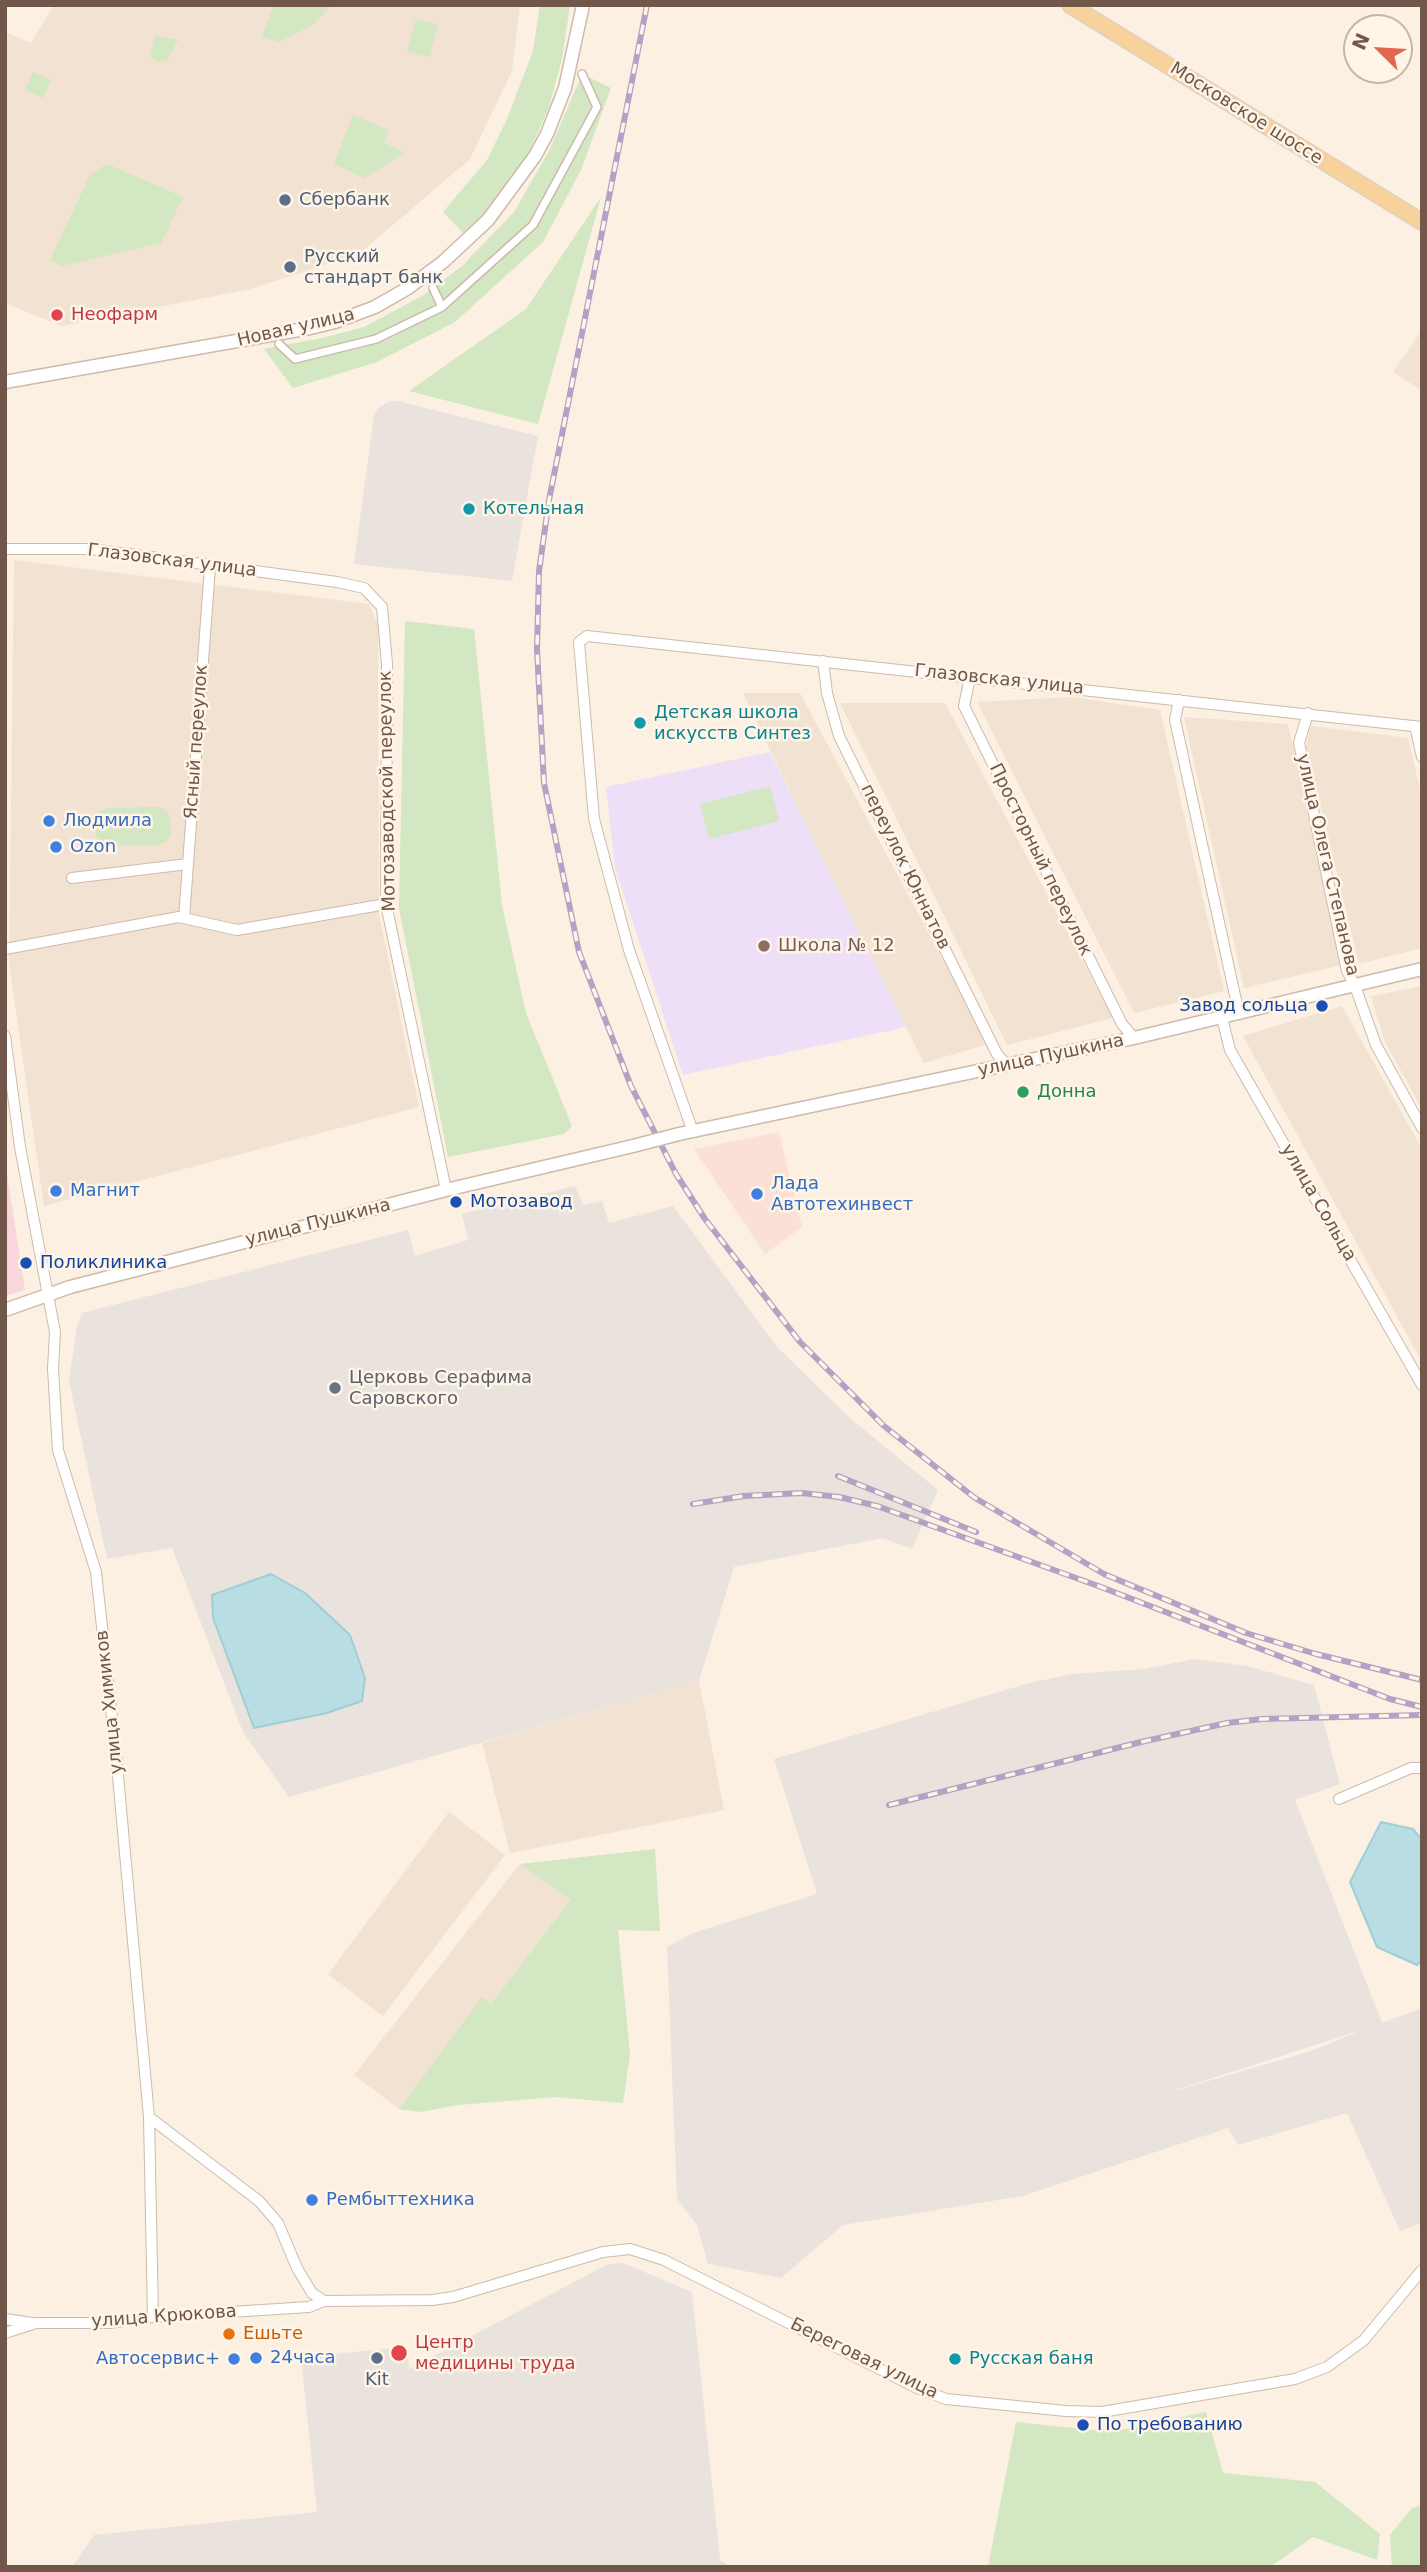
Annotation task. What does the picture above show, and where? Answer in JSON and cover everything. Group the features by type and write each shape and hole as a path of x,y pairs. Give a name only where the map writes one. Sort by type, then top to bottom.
{"main road":[{"name":"Московское шоссе","path":"1070,5 1422,222"}],"street":[{"name":"Новая улица","path":"5,382 310,328 375,307 408,288 443,262 488,220 535,156 565,88 583,5"},
{"path":"279,344 295,359 376,339 442,307 533,225 597,107 582,74"},
{"path":"433,288 442,307"},
{"name":"Глазовская улица","path":"5,549 91,550 337,582"},
{"name":"Ясный переулок","path":"184,918 210,567"},
{"name":"Мотозаводской переулок","path":"337,582 364,588 382,607 387,664 386,904 446,1191"},
{"name":"Глазовская улица","path":"693,1132 629,950 594,819 579,642 587,636 1418,727"},
{"name":"переулок Юннатов","path":"823,661 827,693 839,736 998,1054 1007,1065"},
{"name":"Просторный переулок","path":"970,677 964,706 1122,1024 1134,1038"},
{"path":"1179,700 1175,720 1239,1014"},
{"name":"улица Олега Степанова","path":"1308,713 1299,743 1347,971 1376,1045 1422,1128"},
{"path":"1418,727 1422,757"},
{"path":"72,878 188,864"},
{"path":"5,949 179,917 237,930 386,904"},
{"name":"улица Пушкина","path":"5,1310 70,1287 679,1134 1134,1038 1422,969"},
{"name":"улица Сольца","path":"1222,1018 1230,1050 1422,1385"},
{"name":"улица Химиков","path":"5,1036 20,1147 55,1332 53,1369 58,1450 96,1572 116,1754 149,2117 153,2317"},
{"path":"1339,1799 1411,1768 1422,1768"},
{"path":"149,2117 259,2201 278,2223 297,2268 312,2293 324,2301"},
{"name":"Береговая улица","path":"324,2301 453,2297 603,2252 630,2249 664,2260 917,2388 946,2399 1102,2412 1295,2379 1327,2367 1364,2340 1422,2270"},
{"name":"улица Крюкова","path":"5,2333 36,2323 109,2323 153,2317 309,2307 324,2301"},
{"path":"5,2319 36,2323"}],"shaded area":[{"path":"54,5 520,5 512,71 470,159 359,254 250,289 62,326 5,303 5,32 31,43"},
{"path":"1422,330 1422,391 1393,372"},
{"path":"390,401 538,436 512,581 354,564 374,415 378,408"},
{"path":"14,560 369,604 378,625 379,914 419,1107 44,1206 9,963"},
{"path":"743,693 800,693 988,1044 924,1063"},
{"path":"1071,697 1160,710 1224,991 1134,1013 977,702"},
{"path":"840,703 945,703 1113,1018 1007,1045"},
{"path":"1184,717 1288,724 1342,965 1244,988"},
{"path":"1311,726 1408,738 1422,797 1422,948 1359,964 1306,747"},
{"path":"770,752 906,1027 683,1075 615,868 606,787"},
{"path":"1422,986 1422,1109 1385,1042 1371,996"},
{"path":"1342,1006 1422,1149 1422,1362 1243,1036"},
{"path":"779,1132 802,1227 765,1254 694,1149"},
{"path":"5,1161 25,1290 5,1296"},
{"path":"575,1186 583,1205 602,1201 609,1223 673,1206 778,1348 851,1419 938,1490 912,1549 883,1538 734,1567 699,1681 289,1797 243,1732 172,1548 107,1559 69,1381 77,1326 82,1313 408,1230 415,1256 468,1240 462,1214"},
{"path":"1194,1659 1247,1666 1314,1685 1340,1784 1295,1800 1382,2023 1422,2008 1422,2223 1400,2231 1347,2113 1238,2145 1228,2128 1023,2196 843,2225 781,2278 708,2264 697,2225 677,2199 667,1947 693,1933 817,1894 774,1759 1029,1683 1072,1674 1145,1669","holes":["1365,2029 1308,2052 1157,2096"]},
{"path":"699,1681 724,1810 510,1853 482,1743"},
{"path":"449,1812 505,1855 383,2016 328,1974"},
{"path":"520,1864 570,1900 490,2005 482,1998 399,2109 354,2075"},
{"path":"623,2263 692,2292 720,2560 731,2567 72,2567 94,2535 317,2512 301,2357 407,2347 409,2369 608,2264"}],"green space":[{"path":"274,5 332,5 312,25 279,42 262,37"},
{"path":"540,5 570,5 562,59 549,107 529,152 505,193 465,235 443,212 487,160 507,119 533,51"},
{"path":"416,19 438,25 429,57 407,51"},
{"path":"155,36 178,40 166,61 156,61 150,57"},
{"path":"33,72 51,80 43,98 25,90"},
{"path":"582,74 611,88 581,170 543,242 455,322 377,362 293,388 264,349 364,327 422,296 462,266 514,212 550,149"},
{"path":"353,115 389,130 384,143 405,153 364,178 334,164"},
{"path":"107,164 183,197 161,243 62,266 50,260 90,175"},
{"path":"601,197 538,424 409,391 526,309"},
{"path":"405,621 474,629 502,905 526,1013 572,1126 564,1134 448,1157 399,908"},
{"path":"770,786 779,821 709,839 700,804"},
{"path":"159,807 166,810 170,817 171,835 166,842 158,845 108,846 100,843 96,835 99,812 108,808"},
{"path":"655,1849 660,1931 618,1930 630,2055 623,2103 556,2097 458,2105 420,2112 399,2109 482,1997 491,2004 570,1900 520,1864"},
{"path":"1206,2412 1223,2473 1315,2482 1380,2534 1377,2560 1313,2537 1270,2567 988,2567 1016,2422 1111,2432"},
{"path":"1422,2505 1422,2567 1392,2567 1390,2535 1412,2508"}],"water":[{"path":"271,1574 305,1593 350,1635 365,1678 362,1701 327,1713 254,1728 213,1618 212,1595"},
{"path":"1381,1822 1413,1829 1422,1840 1422,1960 1417,1965 1377,1947 1350,1882"}],"railway":[{"path":"647,5 549,500 539,571 537,649 544,783 579,952 631,1086 676,1174 705,1219 800,1342 884,1426 975,1498 1104,1574 1246,1633 1316,1654 1422,1680"},
{"path":"838,1476 976,1532"},
{"path":"693,1504 744,1496 802,1493 839,1497 877,1506 1101,1587 1390,1699 1422,1707"},
{"path":"889,1805 1227,1723 1262,1719 1422,1715"}],"place":[{"name":"Сбербанк","path":"285,200"},
{"name":"Русский стандарт банк","path":"290,267"},
{"name":"Неофарм","path":"57,315"},
{"name":"Котельная","path":"469,509"},
{"name":"Детская школа искусств Синтез","path":"640,723"},
{"name":"Людмила","path":"49,821"},
{"name":"Ozon","path":"56,847"},
{"name":"Школа № 12","path":"764,946"},
{"name":"Завод сольца","path":"1322,1006"},
{"name":"Донна","path":"1023,1092"},
{"name":"Магнит","path":"56,1191"},
{"name":"Лада Автотехинвест","path":"757,1194"},
{"name":"Мотозавод","path":"456,1202"},
{"name":"Поликлиника","path":"26,1263"},
{"name":"Церковь Серафима Саровского","path":"335,1388"},
{"name":"Рембыттехника","path":"312,2200"},
{"name":"Ешьте","path":"229,2334"},
{"name":"Центр медицины труда","path":"399,2353"},
{"name":"24часа","path":"256,2358"},
{"name":"Kit","path":"377,2358"},
{"name":"Автосервис+","path":"234,2359"},
{"name":"Русская баня","path":"955,2359"},
{"name":"По требованию","path":"1083,2425"}]}
